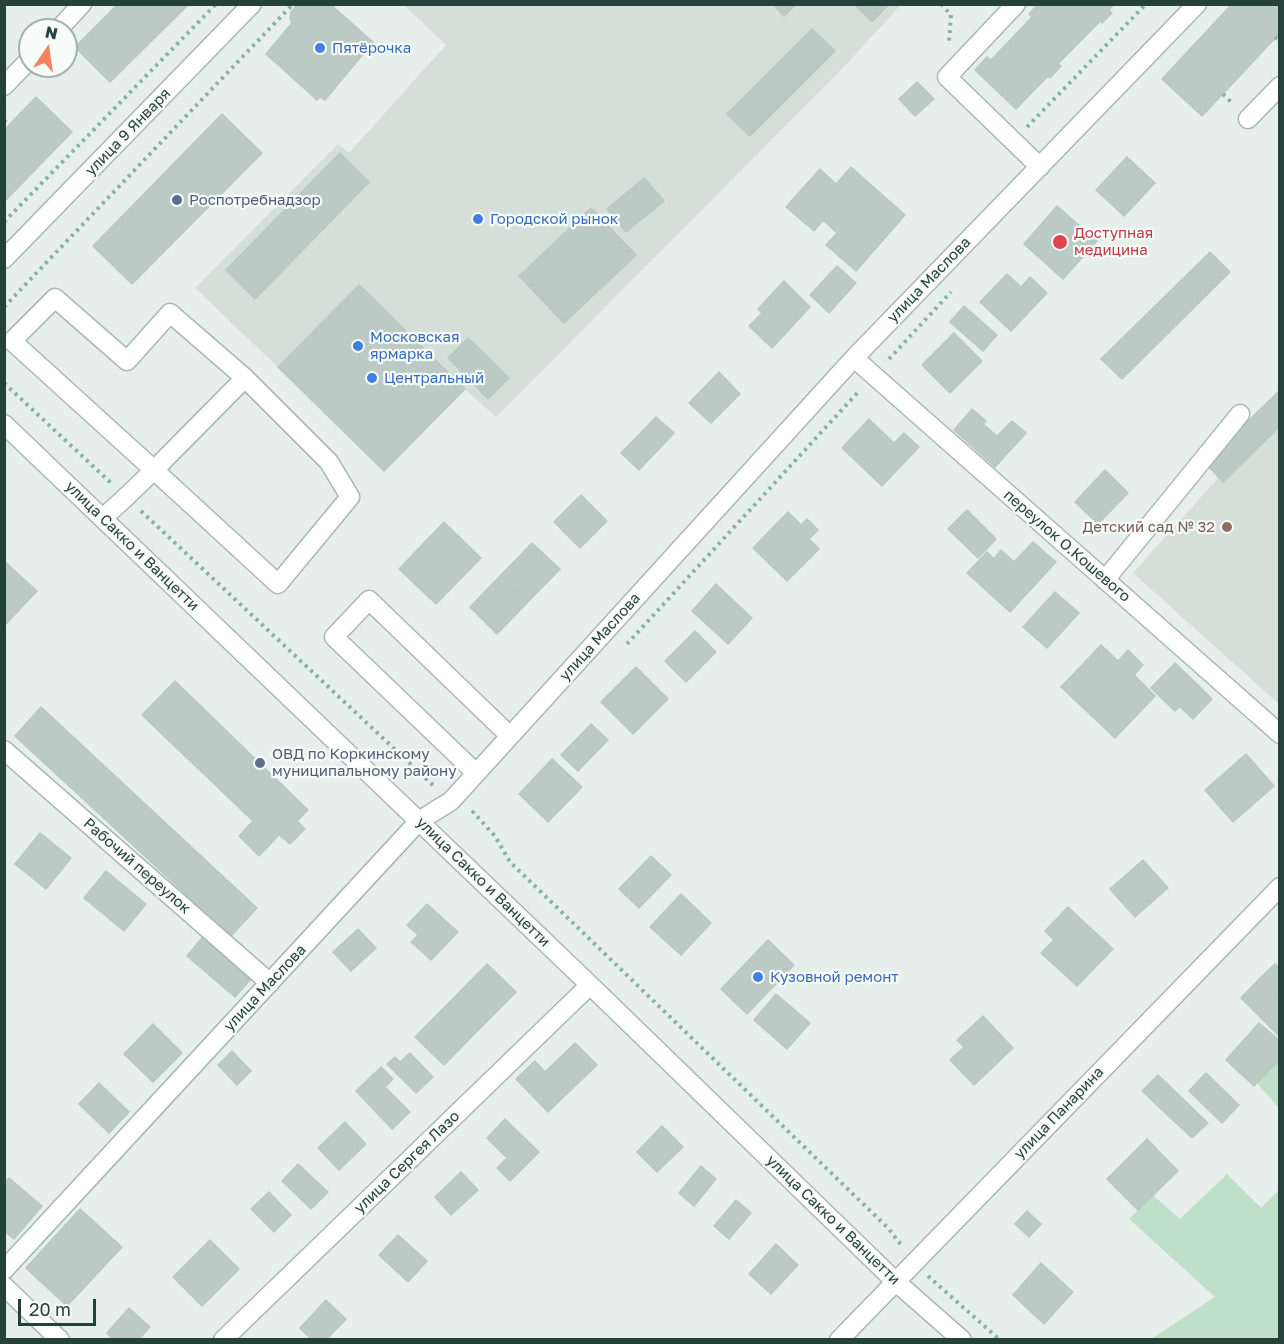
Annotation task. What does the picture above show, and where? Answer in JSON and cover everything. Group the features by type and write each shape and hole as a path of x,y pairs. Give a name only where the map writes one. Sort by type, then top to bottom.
{"street":[{"path":"69,18 82,4"},
{"name":"улица 9 Января","path":"4,259 252,4"},
{"path":"1016,4 947,77 1040,167"},
{"name":"улица Маслова","path":"4,1270 419,821 451,801 854,358 1197,4"},
{"path":"4,86 18,71"},
{"path":"1248,120 1280,86"},
{"path":"55,298 127,361 170,313 245,378 329,462 350,497 279,584 154,470 12,341 55,298"},
{"name":"переулок О.Кошевого","path":"854,358 1280,734"},
{"path":"103,518 245,378"},
{"path":"1105,580 1240,414"},
{"name":"улица Сакко и Ванцетти","path":"4,424 590,985 895,1281 962,1340"},
{"path":"476,773 334,637 369,600 510,736"},
{"name":"Рабочий переулок","path":"4,750 270,983"},
{"name":"улица Панарина","path":"839,1340 1280,887"},
{"name":"улица Сергея Лазо","path":"223,1340 590,985"},
{"path":"4,1286 60,1340"}],"path":[{"path":"4,222 216,4"},
{"path":"4,307 293,4"},
{"path":"941,4 951,15 947,77"},
{"path":"1013,141 1146,4"},
{"path":"4,120 9,125"},
{"path":"625,646 954,290"},
{"path":"4,383 451,801 472,812 495,836 510,862 888,1228 914,1263 1000,1340"},
{"path":"472,812 481,803"}],"shaded area":[{"name":"Городской рынок","path":"896,4 899,7 842,69 496,417 359,286 278,367 195,288 338,144 349,153 446,45 404,5"},
{"name":"Детский сад № 32","path":"1279,426 1279,704 1133,573 1218,478 1223,482"}],"green space":[{"path":"1279,1059 1279,1108 1257,1083"},
{"path":"1227,1174 1261,1208 1279,1190 1279,1339 1151,1339 1215,1297 1129,1219 1153,1195 1180,1219"}],"building":[{"path":"118,4 189,4 110,82 78,50 78,44"},
{"name":"Пятёрочка","path":"309,4 330,4 373,42 325,100 320,97 317,100 266,54 292,23 291,12 296,6 307,7"},
{"path":"773,4 796,4 784,16"},
{"path":"854,4 889,4 872,22"},
{"path":"1038,4 1114,4 1109,10 1112,13 1102,23 1100,21 1058,64 1061,66 1050,78 1048,76 1016,109 975,70 987,57 991,60 1032,17 1029,14"},
{"path":"1232,4 1280,4 1280,33 1202,116 1162,79"},
{"path":"812,29 835,51 750,136 727,114"},
{"path":"917,82 934,99 915,116 899,99"},
{"path":"36,97 72,132 4,202 4,130"},
{"name":"Роспотребнадзор","path":"222,114 262,153 132,284 93,246"},
{"path":"340,153 369,182 255,299 226,270"},
{"path":"1127,157 1155,183 1124,216 1096,190"},
{"path":"851,167 905,215 856,271 826,245 837,233 823,220 814,231 786,207 820,169 836,184"},
{"path":"644,178 664,201 626,232 607,209"},
{"name":"Доступная медицина","path":"1057,206 1097,241 1063,279 1024,244"},
{"path":"591,208 636,255 564,323 519,276"},
{"path":"1210,252 1230,272 1122,379 1101,359"},
{"path":"837,266 856,283 829,313 810,295"},
{"path":"1007,274 1021,287 1030,277 1047,293 1011,331 980,302"},
{"path":"784,281 810,307 772,348 749,326 762,313 758,309"},
{"name":"Центральный","path":"359,285 465,389 384,471 278,367"},
{"path":"964,306 997,335 983,351 950,322"},
{"path":"954,333 982,361 950,393 922,365"},
{"path":"468,338 509,378 488,399 448,358"},
{"path":"719,372 740,394 711,423 689,403"},
{"path":"1280,390 1280,426 1223,482 1205,463"},
{"path":"972,409 986,421 983,424 997,436 1012,421 1026,433 995,467 954,430"},
{"path":"656,417 674,433 639,470 621,453"},
{"path":"869,419 894,443 904,433 919,447 882,486 842,448"},
{"path":"1105,470 1128,493 1098,524 1075,502"},
{"path":"581,495 607,521 580,548 554,522"},
{"path":"967,510 996,539 978,558 948,529"},
{"path":"788,512 801,525 807,519 818,530 809,539 819,549 787,581 753,548"},
{"path":"444,522 481,558 436,604 399,569"},
{"path":"1033,542 1056,562 1010,612 967,573 987,552 994,559 1001,550 1014,562"},
{"path":"532,543 560,569 528,602 500,576"},
{"path":"4,561 37,591 4,626"},
{"path":"500,576 528,602 497,634 470,607"},
{"path":"716,584 752,618 728,644 692,611"},
{"path":"1055,592 1079,613 1047,648 1023,627"},
{"path":"695,631 716,652 686,682 665,661"},
{"path":"1101,645 1118,661 1128,650 1143,665 1134,675 1155,696 1115,738 1061,687"},
{"path":"1175,663 1199,686 1175,711 1151,688"},
{"path":"636,667 668,699 633,734 601,702"},
{"path":"175,681 308,810 297,821 305,829 290,844 279,835 259,856 239,836 253,821 142,715"},
{"path":"1199,686 1212,699 1193,719 1179,706"},
{"path":"41,707 257,908 231,936 15,736"},
{"path":"591,724 608,740 578,771 561,755"},
{"path":"1246,754 1274,786 1233,822 1205,790"},
{"path":"552,759 582,787 548,822 519,794"},
{"path":"40,833 71,858 46,889 15,864"},
{"path":"651,856 671,875 639,908 619,889"},
{"path":"1143,860 1168,888 1135,917 1110,889"},
{"path":"106,871 146,904 124,931 84,898"},
{"path":"681,894 711,923 681,955 650,927"},
{"path":"427,904 458,932 431,960 411,942 418,935 407,925"},
{"path":"1068,907 1113,949 1077,986 1041,953 1054,940 1045,931"},
{"path":"358,929 376,948 351,971 333,952"},
{"path":"202,938 251,979 235,997 187,956"},
{"name":"Кузовной ремонт","path":"768,940 794,965 747,1014 721,989"},
{"path":"487,964 516,992 444,1065 415,1037"},
{"path":"1275,964 1280,969 1280,999 1260,978"},
{"path":"1260,978 1280,999 1280,1037 1241,998"},
{"path":"776,994 810,1023 787,1049 754,1020"},
{"path":"983,1016 1013,1048 974,1085 950,1060 964,1047 957,1040"},
{"path":"1259,1023 1280,1041 1280,1059 1254,1086 1226,1060"},
{"path":"153,1024 182,1053 153,1082 124,1054"},
{"path":"575,1043 597,1065 548,1112 516,1079 535,1061 545,1072"},
{"path":"232,1051 251,1071 237,1085 218,1065"},
{"path":"410,1053 433,1077 416,1093 387,1064 395,1057 400,1062"},
{"path":"381,1067 393,1079 385,1087 410,1112 392,1129 356,1091"},
{"path":"1206,1073 1239,1105 1222,1123 1189,1091"},
{"path":"1158,1075 1208,1123 1192,1138 1142,1091"},
{"path":"99,1083 129,1112 109,1133 79,1104"},
{"path":"505,1119 539,1152 510,1181 497,1168 507,1158 487,1138"},
{"path":"345,1122 366,1144 339,1170 318,1148"},
{"path":"662,1126 683,1147 657,1172 637,1152"},
{"path":"1147,1139 1178,1171 1138,1210 1107,1179"},
{"path":"298,1164 328,1192 311,1209 282,1181"},
{"path":"701,1166 716,1179 694,1206 679,1193"},
{"path":"461,1172 478,1190 451,1215 435,1197"},
{"path":"9,1178 42,1206 14,1239 4,1231 4,1183"},
{"path":"269,1192 291,1215 274,1232 251,1209"},
{"path":"736,1200 751,1213 729,1239 714,1226"},
{"path":"80,1209 122,1247 67,1306 26,1268"},
{"path":"1027,1211 1041,1224 1029,1237 1015,1224"},
{"path":"398,1235 427,1261 408,1282 379,1255"},
{"path":"210,1240 239,1269 202,1306 173,1277"},
{"path":"776,1244 798,1265 771,1294 749,1274"},
{"path":"1041,1263 1073,1292 1044,1324 1013,1295"},
{"path":"326,1300 346,1319 326,1340 312,1340 300,1328"},
{"path":"129,1308 150,1327 138,1340 114,1340 107,1333"}],"place":[{"name":"Пятёрочка","path":"320,48"},
{"name":"Роспотребнадзор","path":"177,200"},
{"name":"Городской рынок","path":"478,219"},
{"name":"Доступная медицина","path":"1060,242"},
{"name":"Московская ярмарка","path":"358,346"},
{"name":"Центральный","path":"372,378"},
{"name":"Детский сад № 32","path":"1227,527"},
{"name":"ОВД по Коркинскому муниципальному району","path":"260,763"},
{"name":"Кузовной ремонт","path":"758,977"}]}
